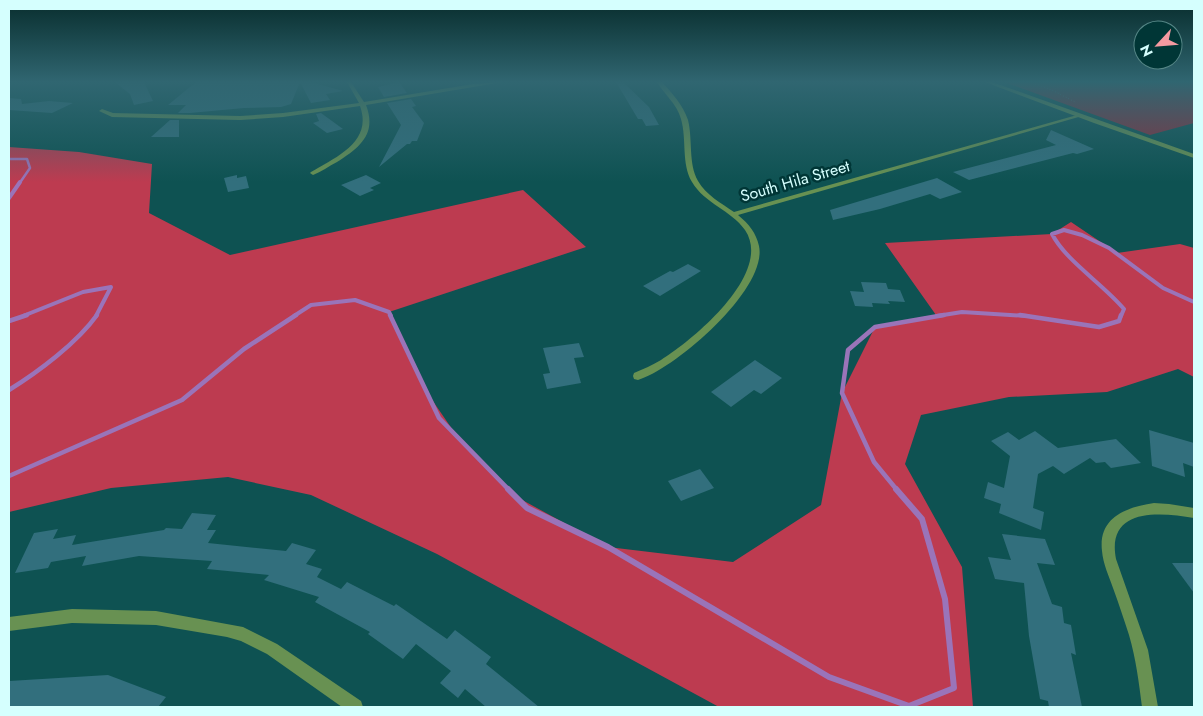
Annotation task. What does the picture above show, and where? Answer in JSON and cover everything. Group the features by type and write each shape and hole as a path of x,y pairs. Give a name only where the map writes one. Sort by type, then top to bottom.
{"street":[{"path":"130,115 246,118 280,115"},
{"path":"313,172 350,151 365,135 368,124 366,115"},
{"path":"682,115 687,154 694,180 708,197 734,214"},
{"path":"1079,116 1194,156"},
{"name":"South Hila Street","path":"638,376 665,362 713,323 734,299 746,280 756,259 755,241 750,232 734,214 1079,116"},
{"path":"1150,707 1142,657 1110,562 1108,546 1110,536 1113,528 1123,517 1149,508 1166,508 1194,513"},
{"path":"9,624 72,616 156,618 227,630 243,634 272,649 355,707"}],"shaded area":[{"path":"1096,115 1194,115 1194,123 1150,135"},
{"path":"9,147 79,152 152,164 149,213 230,255 523,190 586,247 389,312 428,394 461,442 515,496 608,547 733,562 821,505 842,393 875,327 936,315 885,243 1052,234 1071,222 1117,253 1180,244 1194,248 1194,377 1178,369 1107,392 1009,397 921,415 905,464 962,567 973,707 719,707 437,554 311,495 228,477 111,488 9,512"}],"building":[{"path":"317,115 324,115 343,129 327,133 313,123 319,121"},
{"path":"395,115 418,115 424,123 417,141 407,144 379,167 401,125"},
{"path":"636,115 654,115 659,125 646,126 642,119 638,119"},
{"path":"170,120 179,120 179,137 151,137"},
{"path":"1051,130 1094,149 969,180 953,172 1056,145 1046,140"},
{"path":"237,175 237,178 246,176 249,188 228,192 224,178"},
{"path":"366,175 381,183 370,188 374,190 360,196 341,185"},
{"path":"937,178 962,192 940,199 930,194 880,209 833,220 830,210"},
{"path":"688,264 701,271 660,296 643,286 670,271 673,272"},
{"path":"861,282 886,283 888,289 900,290 905,302 888,301 890,304 872,303 873,307 855,306 850,291 864,292"},
{"path":"579,343 584,357 574,358 581,383 547,389 543,374 550,373 543,348"},
{"path":"755,360 782,378 761,394 754,390 731,407 711,392"},
{"path":"1149,430 1194,443 1194,467 1183,463 1185,477 1152,466"},
{"path":"1035,431 1058,448 1116,439 1141,463 1111,468 1105,462 1096,463 1090,458 1064,474 1053,466 1038,474 1033,508 1044,512 1041,530 999,513 1001,504 984,498 988,482 1004,488 1010,456 991,441 1008,432 1019,440"},
{"path":"700,469 714,488 681,501 668,481"},
{"path":"192,513 216,515 207,530 216,530 208,543 286,551 292,543 316,550 306,564 322,569 317,577 341,589 347,582 394,606 396,604 447,639 455,630 491,657 486,664 539,707 486,707 465,689 458,698 440,683 451,671 416,644 403,659 368,634 370,632 315,602 319,597 264,580 269,575 207,569 212,561 139,556 82,566 86,556 51,562 48,568 15,573 34,533 58,529 53,539 76,535 72,545 164,530 166,528 182,529"},
{"path":"1002,534 1045,539 1055,565 1037,563 1052,604 1062,607 1064,623 1071,625 1076,655 1071,653 1082,707 1049,707 1048,701 1040,699 1029,636 1024,583 995,579 988,557 1011,560"},
{"path":"1172,563 1194,563 1194,593"},
{"path":"108,675 166,697 158,707 9,707 9,681"}],"waterway":[{"path":"9,159 27,159 30,168 19,184"},
{"path":"9,198 20,182"},
{"path":"1121,316 1124,309 1066,254 1052,234 1064,230 1082,235 1109,248 1163,288 1194,302"},
{"path":"23,316 83,292 111,287 96,316"},
{"path":"294,316 311,305 355,300 389,312 391,316"},
{"path":"937,316 962,312 1026,316"},
{"path":"9,321 27,315"},
{"path":"9,390 32,375 68,346 89,326 97,315"},
{"path":"9,476 182,400 244,349 296,315"},
{"path":"390,315 439,418 509,490"},
{"path":"897,490 874,462 842,393 848,350 875,327 944,315"},
{"path":"1020,315 1026,316"},
{"path":"1026,316 1099,327 1119,321 1121,315"},
{"path":"509,490 527,508 608,547 829,677 909,706 954,688 945,599 922,519 896,489"}]}
